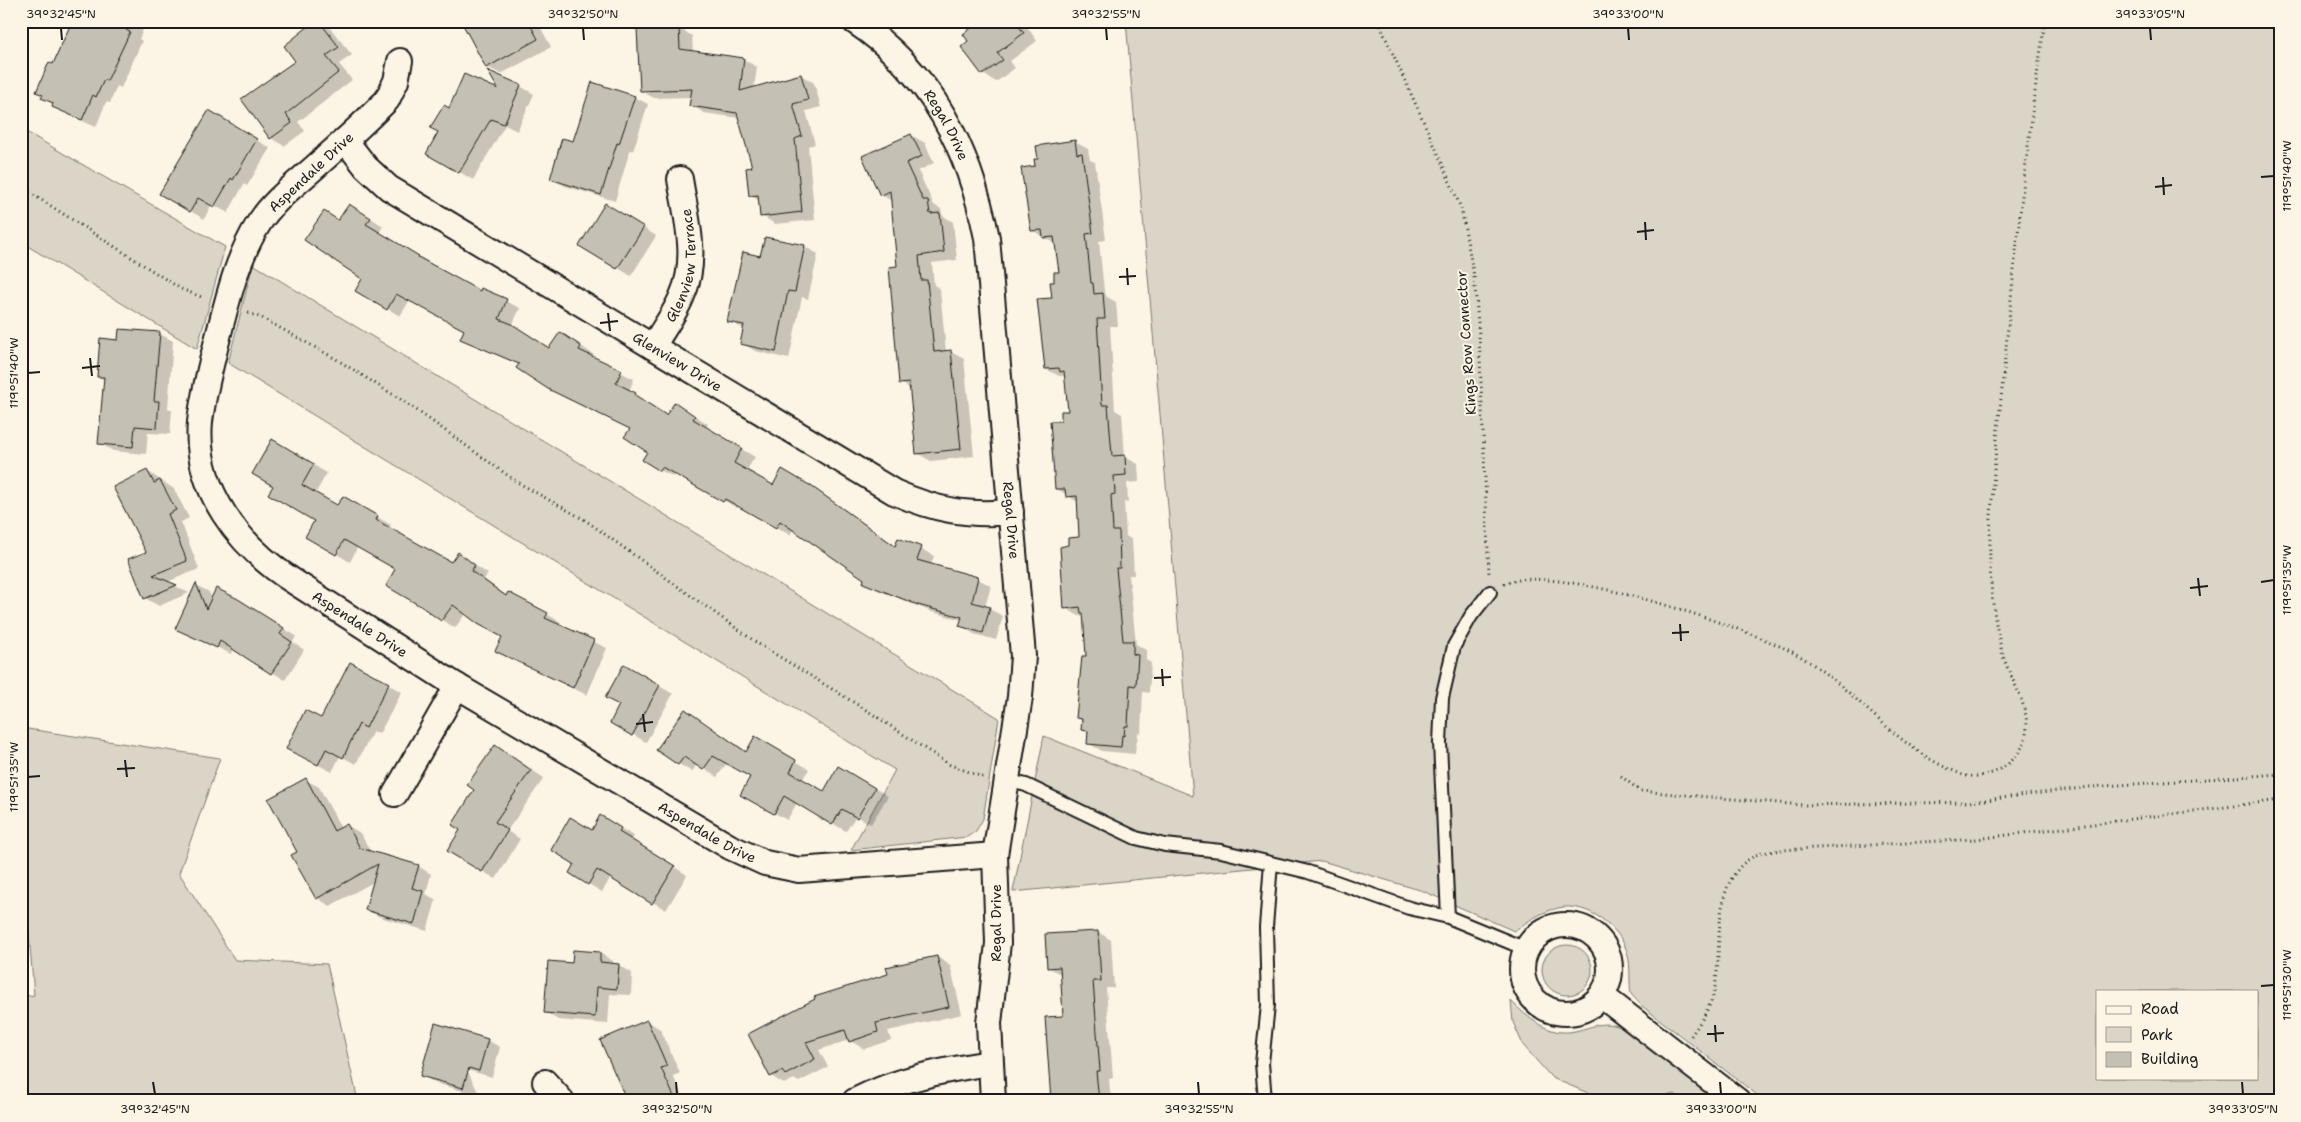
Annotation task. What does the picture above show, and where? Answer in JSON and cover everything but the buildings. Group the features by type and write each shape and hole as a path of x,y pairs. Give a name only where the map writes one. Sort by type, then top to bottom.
{"street":[{"name":"Regal Drive","path":"854,21 898,57 924,87 952,130 965,157 978,196 987,238 1023,656 1020,696 995,855 998,943 989,1023 993,1101"},
{"name":"Aspendale Drive","path":"400,61 396,81 387,100 279,199 259,222 244,250 226,305 205,393 200,424 202,453 211,486 224,516 245,543 268,565 457,686 730,847 765,863 799,870 835,869 995,855"},
{"name":"Glenview Drive","path":"345,140 366,167 390,188 894,492 922,505 954,512 982,514 1011,512"},
{"name":"Glenview Terrace","path":"653,346 682,296 689,273 690,247 680,178"},
{"path":"395,794 457,686"},
{"path":"1570,924 1583,928 1594,935 1603,945 1610,964 1608,984 1602,996 1591,1006 1578,1012 1563,1014 1549,1010 1536,1003 1527,992 1522,978 1522,963 1526,949 1534,938 1544,930 1557,925 1570,924"},
{"path":"1602,996 1738,1101"},
{"path":"855,1101 902,1082 947,1069 990,1063"},
{"path":"545,1082 562,1101"}],"lane":[{"path":"1448,917 1440,742 1442,698 1454,646 1471,616 1490,592"},
{"path":"1006,780 1026,785 1136,838 1165,845 1221,851 1308,872 1409,908 1448,917 1526,949"},
{"path":"1265,1101 1262,1063 1268,1005 1266,926 1271,863"}],"path":[{"name":"Kings Row Connector","path":"1378,21 1429,132 1461,208 1474,276 1479,334 1490,592"},
{"path":"1490,592 1509,581 1535,579 1576,584 1664,604 1741,630 1796,654 1838,682 1912,746 1942,766 1965,776 1989,775 2006,766 2020,750 2026,733 2024,712 2003,656 1995,620 1990,580 1990,541 1998,432 2020,212 2045,21"},
{"path":"21,187 181,289 262,318 336,359 408,404 517,482 593,526 757,643 872,713 948,764 986,778 1006,780"},
{"path":"1621,776 1640,791 1802,804 1969,802 2099,786 2280,774"},
{"path":"1678,1055 1703,1018 1714,992 1721,914 1728,886 1739,868 1755,856 1780,850 1976,839 2280,800"}],"green space":[{"path":"1126,21 2280,21 2280,1101 1765,1101 1642,1006 1631,994 1628,955 1619,935 1602,919 1580,909 1569,907 1546,912 1514,931 1423,891 1322,861 1013,892 1044,736 1193,796"},
{"path":"21,129 225,247 197,349 21,242"},
{"path":"253,264 999,718 983,819 976,831 967,837 851,850 895,770 228,363"},
{"path":"21,728 220,758 179,873 235,960 327,964 358,1101 21,1101 21,997 34,995 21,838"},
{"path":"1562,945 1572,945 1585,952 1592,965 1592,975 1585,988 1572,995 1562,995 1553,991 1546,984 1542,975 1542,965 1546,956 1553,949"},
{"path":"1511,1001 1532,1020 1548,1029 1556,1031 1575,1031 1604,1024 1624,1028 1718,1101 1683,1101 1675,1094 1638,1099 1605,1100 1552,1078 1523,1045 1513,1022"}]}
